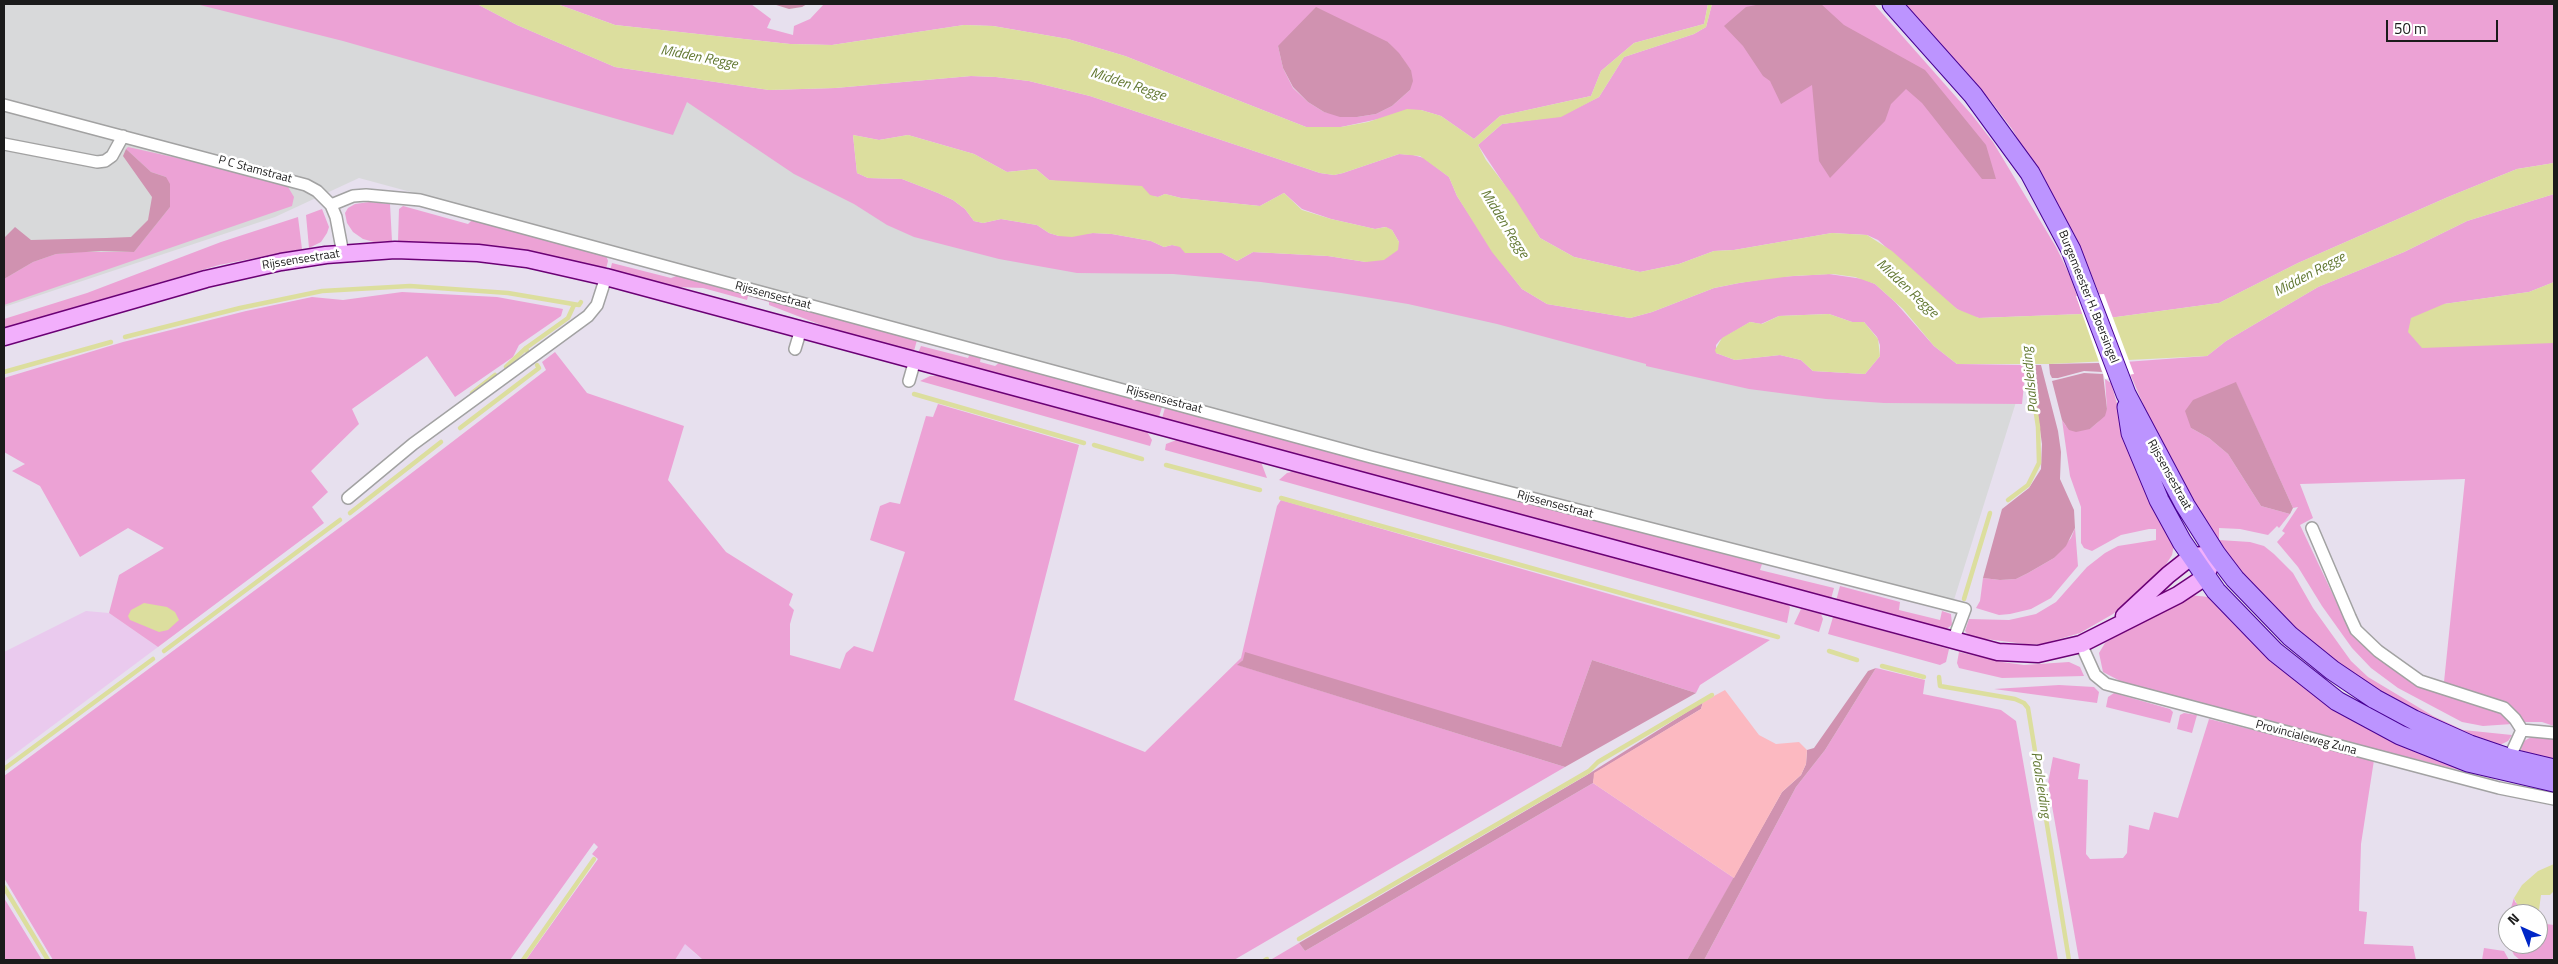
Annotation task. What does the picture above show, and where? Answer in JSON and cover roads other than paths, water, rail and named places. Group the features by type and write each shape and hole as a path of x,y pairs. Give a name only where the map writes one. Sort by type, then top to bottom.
{"main road":[{"name":"Burgemeester H. Boersingel","path":"1892,4 1973,95 2030,173 2071,250 2122,385"},
{"name":"Rijssensestraat","path":"4,337 226,274 281,262 395,250 478,253 527,260 606,277 1998,652 2024,654 2052,652 2081,644 2178,595 2205,577"},
{"name":"Rijssensestraat","path":"2122,385 2161,463 2216,554"},
{"name":"Rijssensestraat","path":"2110,629 2168,575 2192,556 2159,500 2135,441 2122,385"},
{"path":"2216,554 2192,556 2205,577 2258,636 2300,673 2338,701 2377,724 2428,747 2507,765 2554,782"},
{"path":"2205,577 2216,554"},
{"path":"2216,554 2266,613 2308,651 2346,680 2414,720 2470,745 2507,765 2554,769"}],"street":[{"name":"P C Stamstraat","path":"4,105 299,182 317,192 331,204"},
{"path":"4,144 97,162 105,161 112,156 123,136"},
{"name":"Rijssensestraat","path":"331,204 353,196 366,194 420,200 1371,457 1965,609 1956,633 1956,642"},
{"path":"331,204 336,217 343,254"},
{"path":"348,498 413,444 588,316 597,305 606,277"},
{"path":"795,349 800,329"},
{"path":"909,381 915,360"},
{"path":"2312,528 2356,630 2378,651 2420,681 2504,708 2515,719 2522,730"},
{"name":"Provincialeweg Zuna","path":"2081,644 2095,674 2106,684 2499,788 2554,800"},
{"path":"2522,730 2554,733"},
{"path":"2507,765 2522,730"}],"water":[{"name":"Midden Regge","path":"477,4 557,4 615,25 790,44 832,45 964,25 993,26 1068,39 1125,56 1306,127 1341,127 1368,122 1407,109 1421,110 1441,116 1474,139 1500,116 1591,96 1601,71 1634,43 1704,24 1708,4 1712,4 1706,27 1694,34 1624,57 1599,97 1561,117 1502,124 1478,145 1486,160 1514,197 1540,238 1574,257 1640,272 1679,264 1714,251 1734,250 1832,233 1867,235 1892,251 1957,309 1979,318 2083,314 2109,318 2219,303 2298,263 2517,169 2554,163 2554,194 2467,221 2404,252 2318,287 2226,341 2207,356 2049,364 1957,364 1934,346 1903,309 1875,284 1855,277 1833,274 1792,276 1739,283 1714,288 1652,312 1630,318 1547,304 1522,289 1492,252 1457,196 1449,177 1420,156 1399,154 1343,173 1334,175 1320,173 1090,96 1029,81 996,77 971,76 835,88 769,90 615,67 517,25"},
{"path":"853,135 879,140 908,135 974,154 1007,172 1036,169 1049,180 1142,186 1150,195 1158,197 1165,194 1181,198 1260,206 1284,193 1302,210 1375,229 1386,227 1392,230 1399,242 1398,250 1384,260 1366,262 1328,256 1253,252 1237,261 1222,253 1185,253 1180,247 1172,245 1164,247 1151,241 1112,234 1093,233 1072,237 1059,236 1049,233 1037,225 1001,219 983,223 974,221 965,209 953,200 938,193 902,179 868,178 857,173"},
{"path":"2554,282 2554,343 2422,348 2408,332 2411,318 2444,304 2529,292"},
{"path":"1829,314 1852,322 1864,322 1878,339 1880,356 1865,374 1813,371 1801,360 1780,355 1735,360 1716,353 1715,350 1722,338 1750,322 1762,324 1779,316"},
{"path":"144,603 167,607 175,612 179,620 168,630 159,632 130,620 128,616 131,610"},
{"path":"2554,864 2554,891 2550,895 2541,895 2540,904 2517,904 2514,898 2522,885 2538,871"}],"waterway":[{"path":"125,337 240,308 322,291 410,286 508,293 579,305 581,302"},
{"path":"527,351 526,348 568,318 574,305"},
{"path":"4,372 111,342"},
{"path":"506,367 526,348"},
{"name":"Paalsleiding","path":"2008,500 2028,485 2039,463 2038,427 2028,360"},
{"path":"460,428 539,368 537,365"},
{"path":"472,393 495,375"},
{"path":"914,394 1084,443"},
{"path":"350,513 441,442"},
{"path":"1094,445 1142,459"},
{"path":"1166,465 1260,490"},
{"path":"1281,498 1778,637"},
{"name":"Paalsleiding","path":"1964,599 1990,513"},
{"path":"164,651 340,520"},
{"path":"1829,651 1857,660"},
{"path":"4,769 153,659"},
{"path":"1882,666 1924,677"},
{"name":"Paalsleiding","path":"1939,677 1940,686 2015,699 2024,703 2028,708 2069,960"},
{"path":"1299,939 1589,771 1598,762 1712,695"},
{"path":"523,960 594,859"},
{"path":"4,887 48,960"}]}
